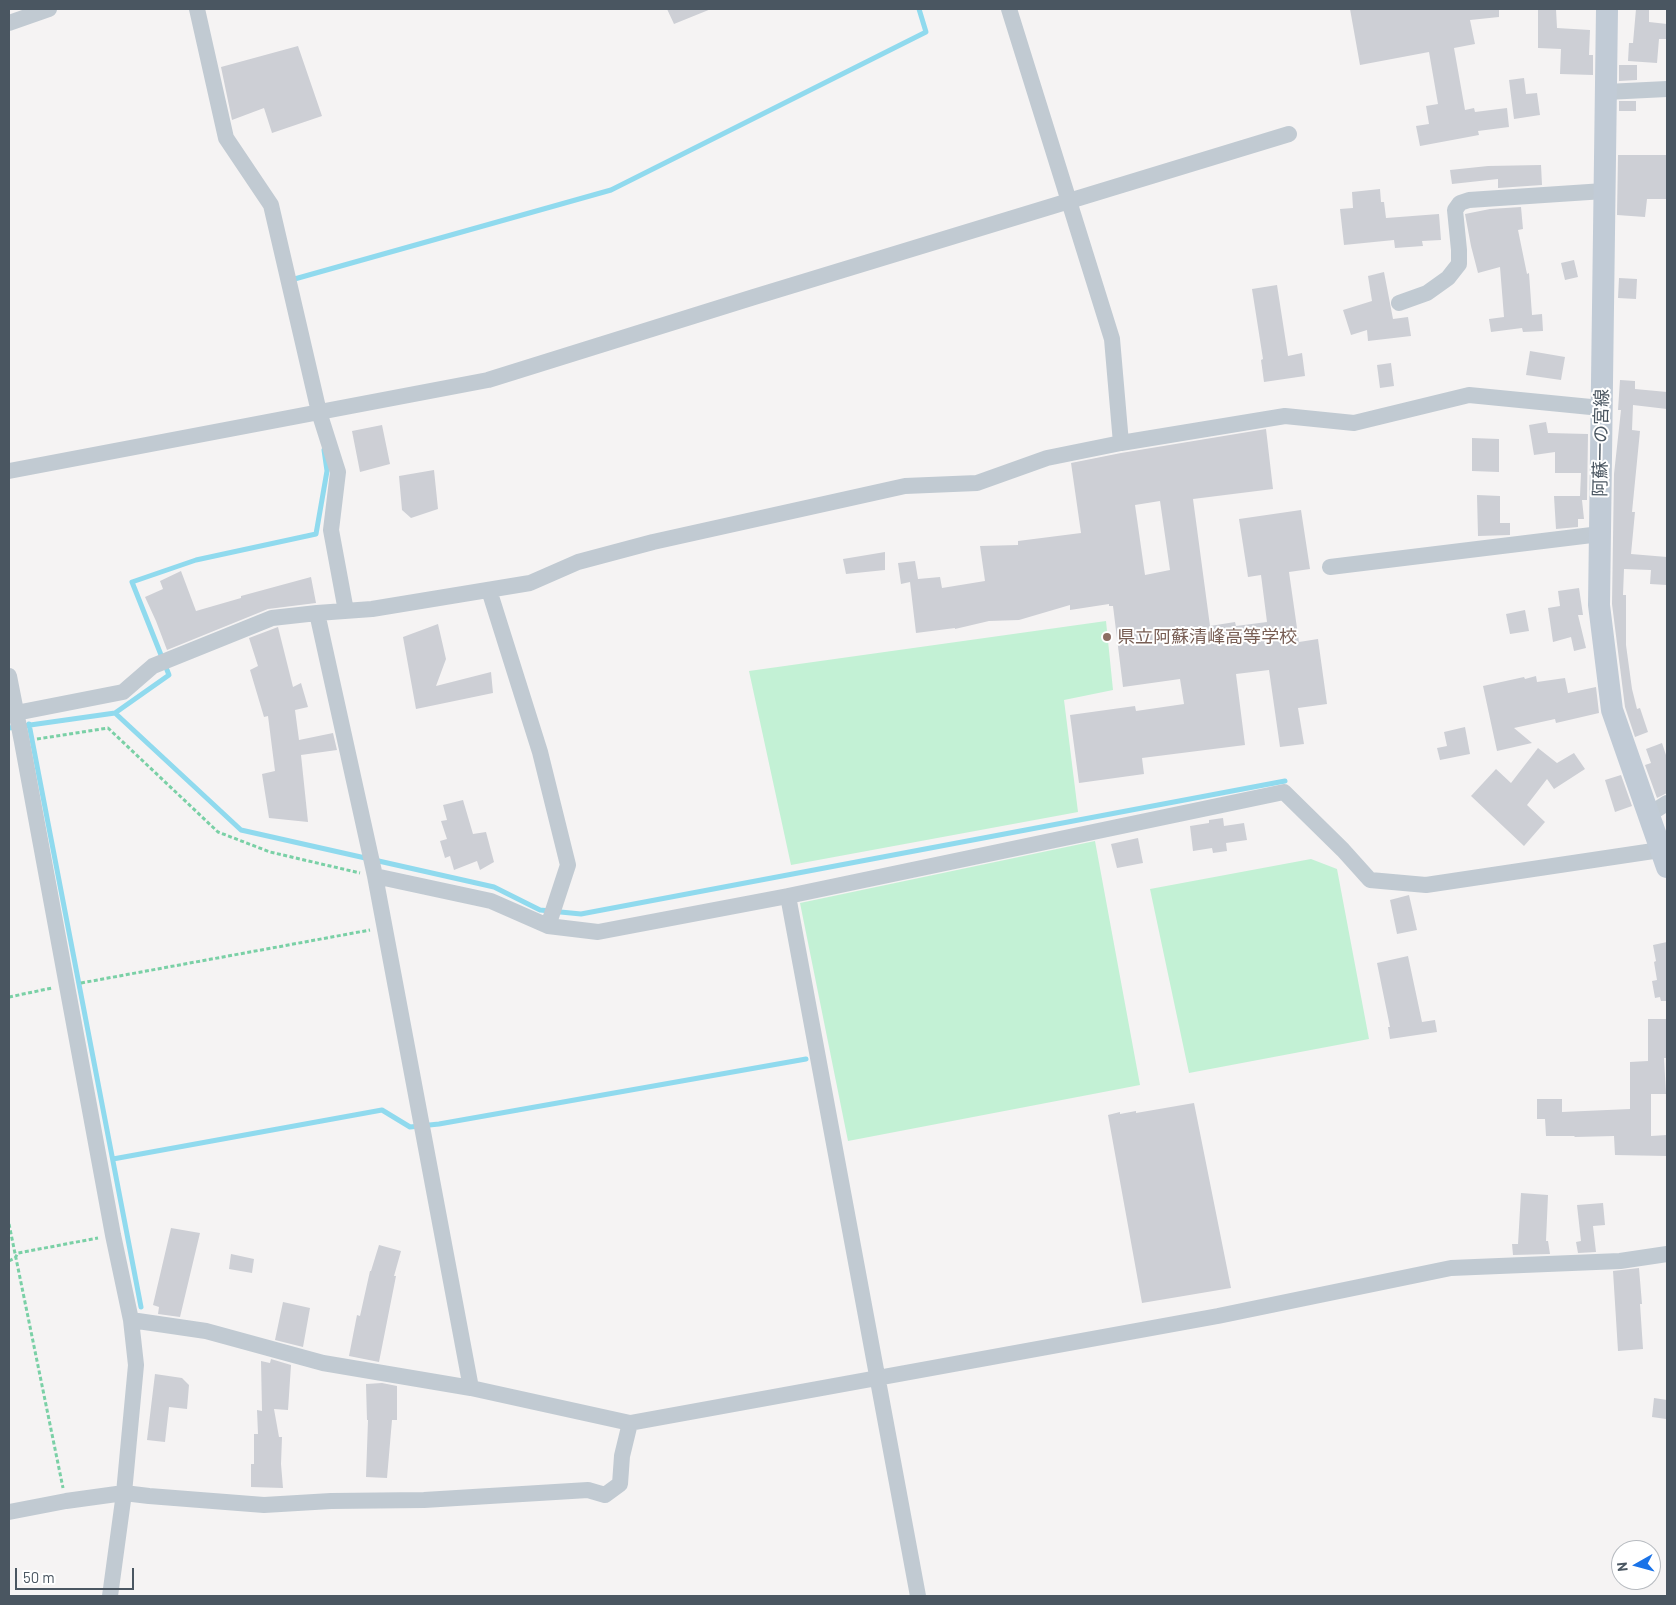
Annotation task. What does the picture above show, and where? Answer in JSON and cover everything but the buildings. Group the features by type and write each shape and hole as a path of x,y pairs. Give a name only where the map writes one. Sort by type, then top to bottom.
{"main road":[{"name":"阿蘇一の宮線","path":"1607,9 1599,605 1612,710 1664,858"}],"street":[{"path":"9,23 49,9"},
{"path":"197,9 226,138 271,205 319,412 338,472 331,530 346,611"},
{"path":"1009,9 1112,339 1120,443"},
{"path":"1606,92 1667,89"},
{"path":"9,471 488,380 1289,134"},
{"path":"1398,303 1427,293 1448,278 1459,264 1460,250 1455,210 1460,203 1469,200 1604,192"},
{"path":"17,716 123,692 153,666 272,618 372,609 530,583 578,562 653,542 905,486 977,483 1047,458 1120,443 1285,416 1354,423 1469,395 1601,408"},
{"path":"1330,567 1600,534"},
{"path":"490,590 540,752 568,865 548,926"},
{"path":"317,613 375,876 471,1388"},
{"path":"9,676 113,1235 131,1320 136,1365 124,1493 110,1596"},
{"path":"375,876 492,901 548,926 598,932 788,896 1284,792 1343,850 1370,880 1426,885 1664,858"},
{"path":"1648,815 1667,803"},
{"path":"788,896 918,1596"},
{"path":"131,1320 206,1332 323,1363 471,1388 630,1423 878,1376 1218,1316 1451,1268 1620,1261 1667,1254"},
{"path":"9,1512 66,1501 124,1493 264,1504 424,1500 588,1490 605,1495 620,1484 622,1456 630,1423"}],"path":[{"path":"22,739 108,728 218,832 270,852 375,876"},
{"path":"9,997 385,928"},
{"path":"9,1224 66,1501"},
{"path":"9,1261 15,1258 18,1253 26,1251 113,1235"}],"green space":[{"path":"1106,621 1113,690 1064,700 1078,812 791,865 749,671"},
{"path":"1095,841 1140,1085 848,1141 800,903"},
{"path":"1311,859 1337,869 1369,1039 1189,1073 1150,889"}],"waterway":[{"path":"291,280 611,190 926,32 919,9"},
{"path":"115,713 169,675 132,582 196,560 316,534 327,471 324,450"},
{"path":"9,728 115,713 241,830 494,887 540,910 581,914 1285,781"},
{"path":"29,724 141,1307"},
{"path":"113,1159 382,1110 410,1127 439,1124 806,1059"}],"place":[{"name":"県立阿蘇清峰高等学校","path":"1107,637"}]}
